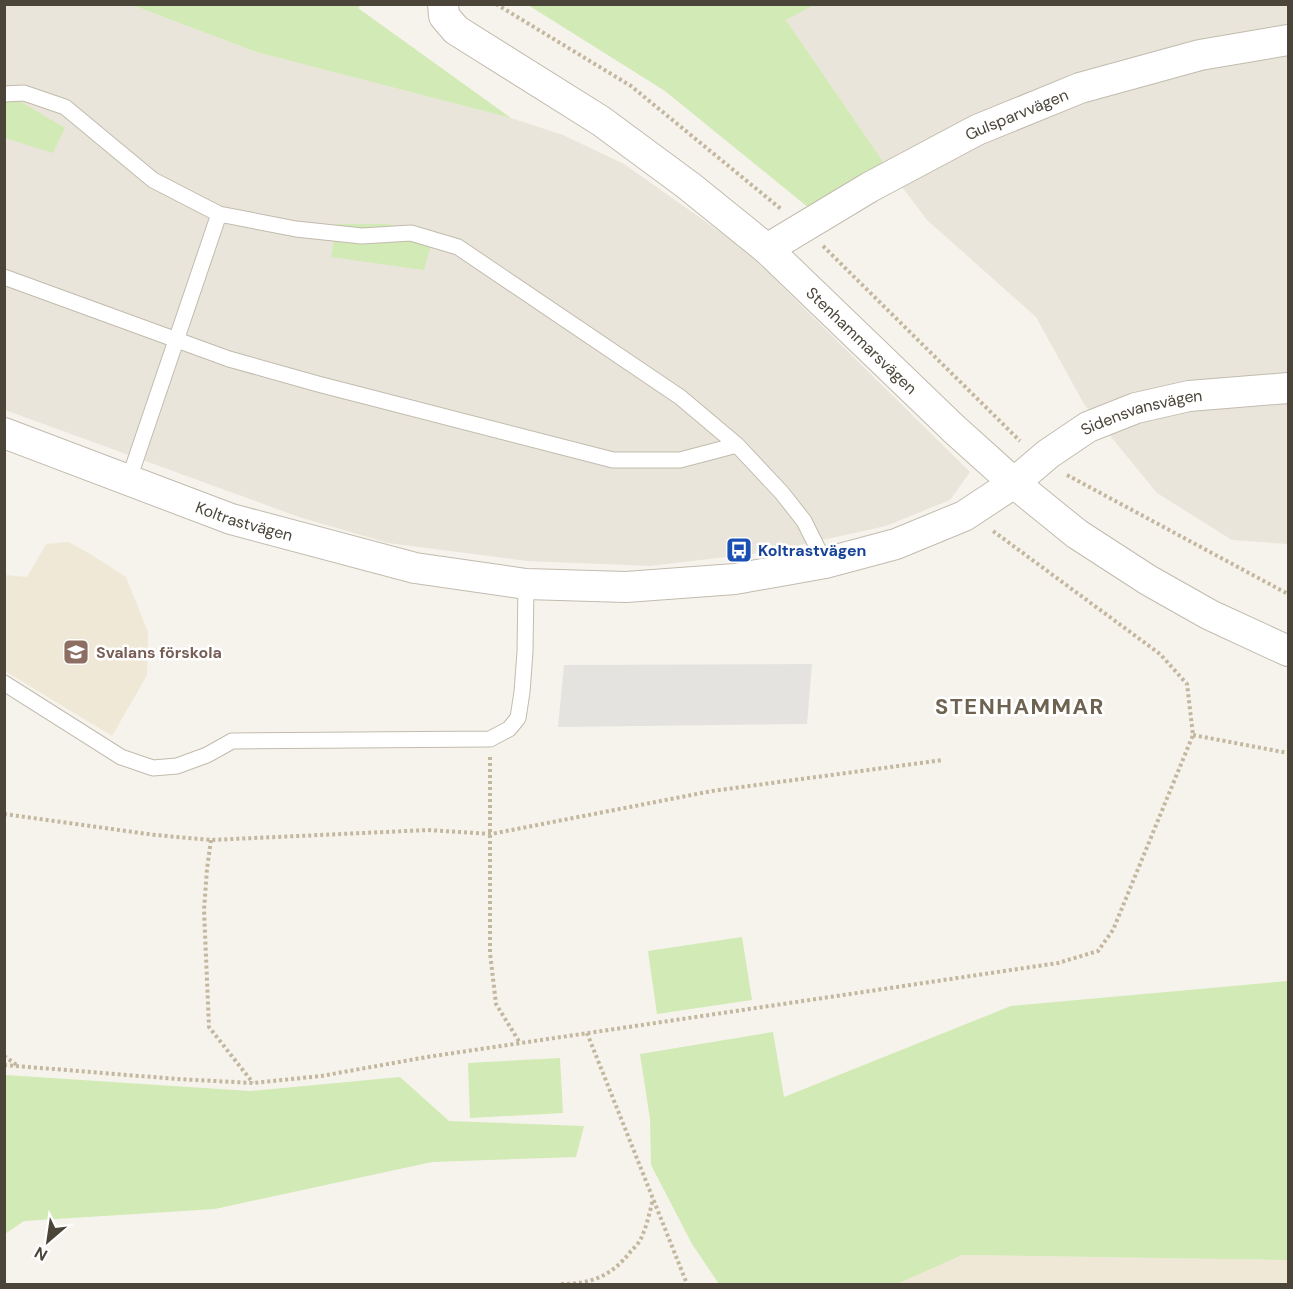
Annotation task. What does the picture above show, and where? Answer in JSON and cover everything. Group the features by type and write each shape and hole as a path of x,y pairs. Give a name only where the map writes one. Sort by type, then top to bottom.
{"street":[{"name":"Stenhammarsvägen","path":"444,10 456,30 601,121 689,186 767,249 954,429 1014,483 1077,534 1148,580 1210,615 1288,651"},
{"name":"Gulsparvvägen","path":"767,249 870,187 977,130 1080,88 1200,56 1288,40"},
{"name":"Sidensvansvägen","path":"1014,483 1041,459 1088,427 1136,408 1189,396 1288,388"},
{"name":"Koltrastvägen","path":"4,433 231,519 415,568 526,584 626,587 735,579 825,562 896,544 964,516 1014,483"}],"lane":[{"path":"4,94 24,93 65,107 153,180 219,214 296,229 362,236 411,233 458,247 680,397 737,445 782,493 804,521 825,562"},
{"path":"129,479 219,214"},
{"path":"4,277 229,359 613,460 680,460 737,445"},
{"path":"4,682 121,757 153,768 177,766 207,755 232,741 490,739 509,729 518,718 525,652 526,584"}],"path":[{"path":"496,4 631,86 785,212 1041,459 1288,594"},
{"path":"4,1065 253,1083 321,1077 427,1057 1058,963 1098,951 1113,930 1193,735 1187,684 1160,654 969,512"},
{"path":"1193,735 1287,752 1288,745"},
{"path":"490,739 490,953 496,1004 520,1043"},
{"path":"4,814 155,836 212,840 428,830 491,834 711,790 943,760"},
{"path":"212,840 204,910 209,1027 253,1083"},
{"path":"588,1033 687,1284"},
{"path":"4,1056 18,1066"},
{"path":"561,1284 575,1284 610,1273 642,1238 653,1199"}],"shaded area":[{"path":"814,4 1288,5 1288,544 1232,540 1157,493 1084,404 1036,317 927,220 884,163 786,20"},
{"path":"4,5 132,5 256,52 511,118 563,135 624,164 743,248 970,472 950,500 886,526 768,552 650,566 527,561 388,543 299,517 5,410"},
{"name":"Svalans förskola","path":"68,542 126,577 148,632 147,675 112,736 5,671 5,575 27,577 46,544"},
{"path":"812,664 807,724 558,727 564,665"},
{"path":"961,1255 1288,1260 1288,1284 897,1284"}],"green space":[{"path":"132,5 361,5 358,8 511,118 256,52"},
{"path":"528,5 814,5 786,20 884,163 809,208 665,91"},
{"path":"11,96 65,128 53,153 5,138 5,97"},
{"path":"337,224 387,224 434,234 424,270 331,257"},
{"path":"742,937 752,1000 657,1014 648,951"},
{"path":"1288,981 1288,1260 962,1255 897,1284 719,1284 692,1244 651,1165 650,1119 640,1054 773,1032 784,1097 1011,1006"},
{"path":"560,1058 563,1113 470,1118 468,1063"},
{"path":"5,1075 250,1091 400,1077 449,1121 584,1126 576,1157 432,1162 215,1209 24,1221 5,1234"}],"place":[{"name":"Koltrastvägen","path":"739,550"},
{"name":"Svalans förskola","path":"76,652"}],"district":[{"name":"STENHAMMAR","path":"1020,706"}]}
